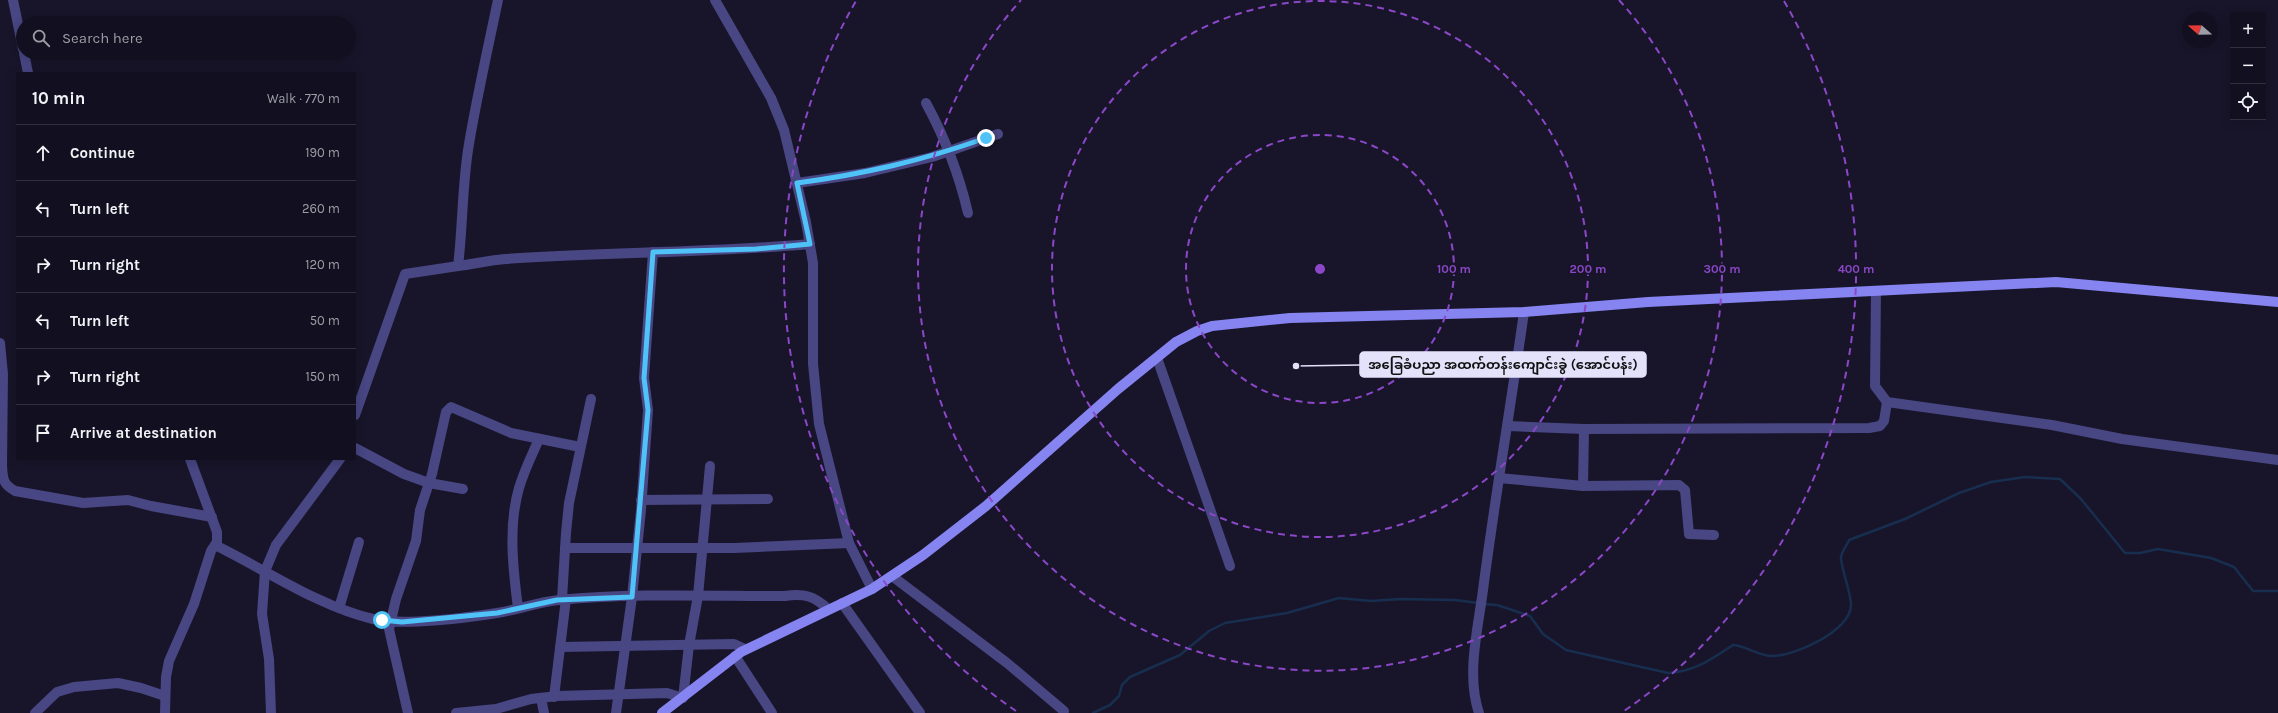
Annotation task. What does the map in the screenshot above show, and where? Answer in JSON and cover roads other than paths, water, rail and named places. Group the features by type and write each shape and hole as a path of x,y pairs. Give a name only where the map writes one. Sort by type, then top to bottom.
{"main road":[{"path":"662,713 745,649 872,589 923,555 986,506 1118,389 1176,342 1197,331 1230,322 1290,318 1524,312 1648,302 2056,282 2278,302"}],"street":[{"path":"13,0 16,16"},
{"path":"458,266 463,227 465,175 469,144 498,0"},
{"path":"715,0 771,98 784,130 797,183 813,263 813,364 819,424 849,543 872,589"},
{"path":"25,60 28,72"},
{"path":"926,102 949,151 961,182 968,213"},
{"path":"797,183 865,173 949,151 998,134"},
{"path":"356,412 405,274 504,259 756,249 810,244"},
{"path":"616,713 632,597 641,500 648,410 644,378 653,252"},
{"path":"1508,426 1584,429 1869,428 1880,426 1884,421 1886,402 1875,386 1876,291"},
{"path":"1479,713 1475,702 1473,674 1524,312"},
{"path":"0,342 2,374 2,466 3,481 5,486 15,491 83,503 128,500 212,517"},
{"path":"1157,358 1230,566"},
{"path":"554,697 564,599 565,548 570,503 591,398"},
{"path":"1886,402 2052,425 2122,439 2278,460"},
{"path":"408,713 389,629 390,621 416,542 420,510 429,483 446,412 451,407 511,433 580,447"},
{"path":"1584,429 1584,486"},
{"path":"518,608 514,578 514,518 519,488 539,439"},
{"path":"356,449 404,474 429,483 463,489"},
{"path":"164,713 169,661 194,604 215,545 217,532 190,460"},
{"path":"271,713 269,659 262,614 264,571 276,545 339,460"},
{"path":"456,713 496,709 542,698 554,697 667,693 683,698 689,645 698,596 704,548 710,466"},
{"path":"1500,478 1584,486 1679,485 1685,490 1689,534 1714,535"},
{"path":"641,500 768,499"},
{"path":"339,608 359,542"},
{"path":"565,548 637,549 796,547 849,543"},
{"path":"215,545 339,608 374,619 390,621 402,622 482,614 564,599 632,597 785,596 799,593 811,596 828,609"},
{"path":"892,576 1007,663 1064,711"},
{"path":"842,603 920,713"},
{"path":"560,647 734,644 745,649"},
{"path":"736,656 772,713"},
{"path":"35,713 57,692 74,687 118,683 141,688 165,696"},
{"path":"542,698 544,713"}],"waterway":[{"path":"1483,604 1497,605 1530,616 1543,634 1566,650 1668,673 1686,670 1702,664 1733,645 1766,655 1781,655 1793,652 1819,641 1842,624 1848,615 1851,600 1841,557 1849,540 1905,519 1959,493 1991,482 2025,477 2060,479 2081,499 2125,553 2140,553 2158,549 2211,558 2234,567 2253,591 2278,591"},
{"path":"1093,713 1110,705 1119,696 1122,685 1130,677 1180,655 1209,631 1225,623 1287,613 1339,598 1371,601 1401,599 1455,600 1478,603"}],"place":[{"name":"အခြေခံပညာ အထက်တန်းကျောင်းခွဲ (အောင်ပန်း)","path":"1296,366"}]}
